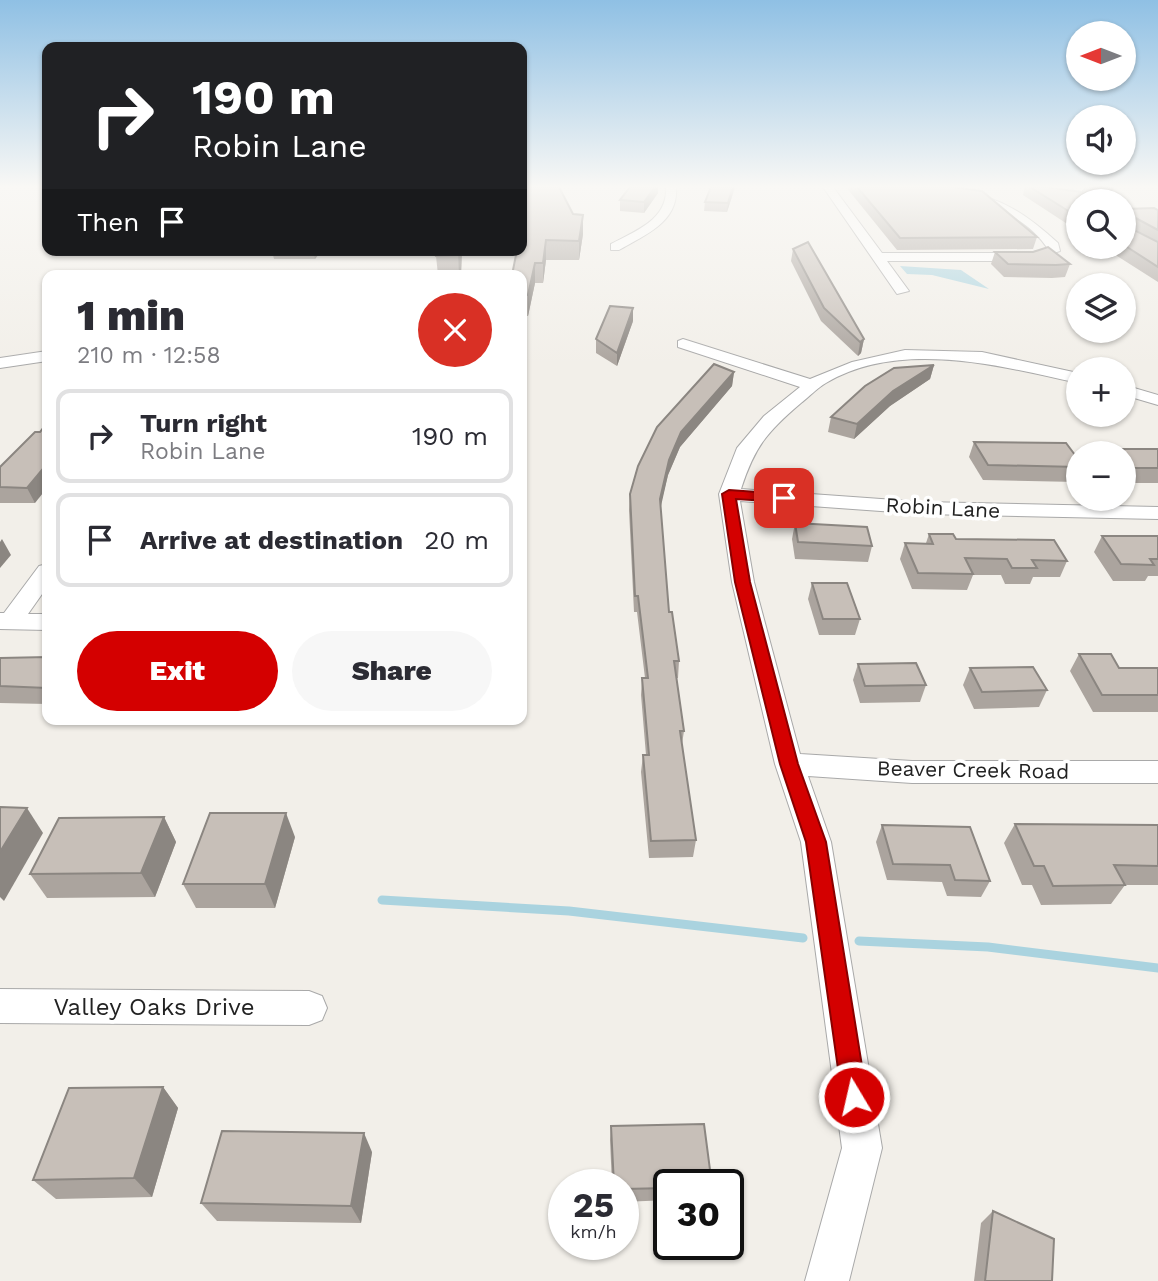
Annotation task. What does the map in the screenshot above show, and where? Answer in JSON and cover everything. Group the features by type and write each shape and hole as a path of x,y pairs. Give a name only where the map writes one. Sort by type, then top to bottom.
{"street":[{"path":"871,247 902,291"},
{"path":"878,257 1029,257 1054,250 1054,247"},
{"path":"683,344 811,385"},
{"path":"827,1281 862,1148 816,842 789,764 743,582 729,494 737,464 752,441 771,420 811,385 858,365 905,355 982,357 1066,375"},
{"path":"0,363 42,357"},
{"path":"1136,394 1158,400"},
{"name":"Robin Lane","path":"729,494 923,508 1158,513"},
{"path":"6,621 42,577"},
{"path":"6,621 42,622"},
{"name":"Beaver Creek Road","path":"789,764 912,772 1158,772"},
{"name":"Valley Oaks Drive","path":"0,1006 309,1008"}],"water":[{"path":"900,266 961,270 989,289 932,275 907,274"}],"building":[{"path":"527,247 545,247 543,263 535,263 528,295 527,270 513,270 516,256 527,256"},
{"path":"811,247 864,339 860,342 824,308 793,249"},
{"path":"1048,247 1070,264 1008,264 995,252 1033,252"},
{"path":"1136,247 1158,247 1158,267 1136,253"},
{"path":"610,306 633,308 617,353 596,339"},
{"path":"714,364 734,372 681,432 669,460 660,499 669,612 672,612 679,661 674,661 684,731 680,731 696,840 651,841 643,755 649,755 642,678 648,678 638,596 635,596 630,494 638,466 657,427"},
{"path":"934,365 893,391 857,424 831,417 865,386 894,368"},
{"path":"42,429 42,470 27,488 0,487 0,467 35,432"},
{"path":"974,442 1066,443 1066,467 988,465"},
{"path":"1136,449 1158,449 1158,468 1136,468"},
{"path":"795,523 867,527 872,546 798,542"},
{"path":"929,534 953,534 956,539 1054,540 1067,561 1032,560 1037,568 1012,568 1007,559 965,558 973,574 918,573 905,543 933,544"},
{"path":"1102,536 1158,536 1158,559 1150,559 1154,565 1121,564"},
{"path":"812,583 847,583 860,619 823,619"},
{"path":"1079,654 1111,654 1119,668 1158,668 1158,695 1102,695"},
{"path":"42,657 42,688 0,686 0,658"},
{"path":"916,663 926,685 865,686 858,664"},
{"path":"1033,667 1047,690 982,692 970,668"},
{"path":"0,807 27,808 0,852"},
{"path":"210,813 286,813 265,884 183,884"},
{"path":"164,817 141,873 30,874 59,818"},
{"path":"1015,824 1158,825 1158,866 1114,865 1125,885 1053,886 1044,866 1034,866"},
{"path":"882,825 970,827 990,881 955,880 950,865 893,864"},
{"path":"163,1087 134,1178 33,1180 69,1088"},
{"path":"704,1124 710,1169 653,1169 653,1188 639,1189 639,1169 613,1169 611,1126"},
{"path":"222,1131 364,1133 351,1206 201,1203"},
{"path":"993,1211 1054,1239 1052,1281 985,1281"}],"waterway":[{"path":"382,900 569,911 803,938"},
{"path":"859,941 988,947 1158,968"}],"route":[{"path":"784,498 729,494 743,582 789,764 816,842 854,1097"}]}
